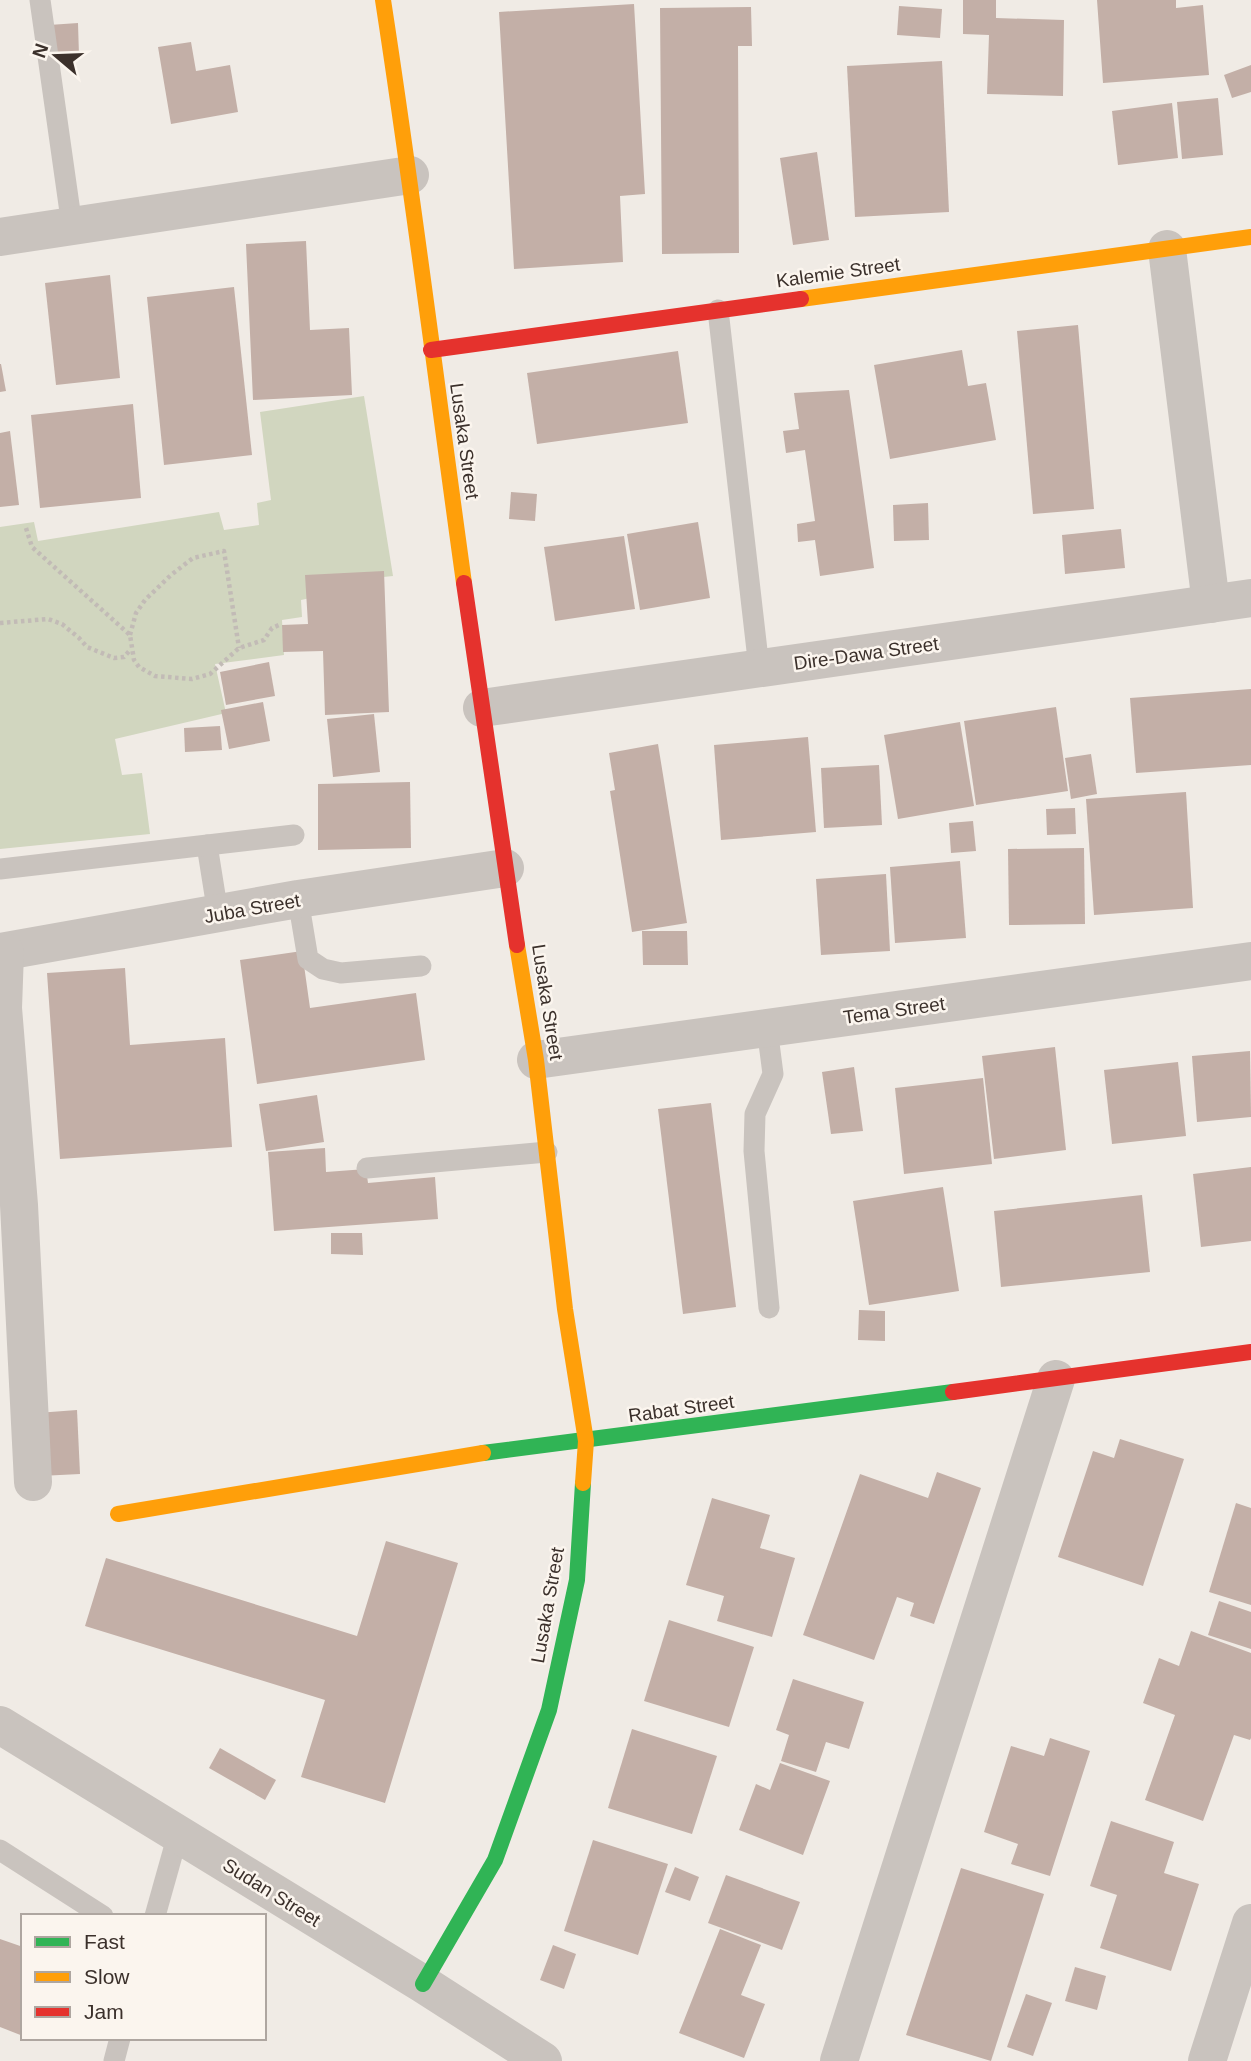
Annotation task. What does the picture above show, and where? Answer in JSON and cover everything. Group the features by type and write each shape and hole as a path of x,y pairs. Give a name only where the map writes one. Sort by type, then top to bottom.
{"street":[{"name":"Lusaka Street","path":"383,0 410,175 431,350 505,868 536,1060 565,1309 586,1441 577,1580 549,1710 495,1860 423,1984"},
{"path":"0,237 410,175"},
{"name":"Kalemie Street","path":"431,350 1251,237"},
{"path":"1167,249 1211,604"},
{"name":"Dire-Dawa Street","path":"482,708 1251,598"},
{"name":"Juba Street","path":"2,952 298,900 505,868"},
{"path":"2,952 1,1008 19,1205 33,1482"},
{"name":"Tema Street","path":"536,1060 1251,961"},
{"name":"Rabat Street","path":"118,1514 470,1455 1251,1352"},
{"path":"839,2061 1056,1379"},
{"name":"Sudan Street","path":"0,1725 423,1984 543,2061"},
{"path":"1206,2061 1251,1923"}],"lane":[{"path":"40,0 72,226"},
{"path":"718,310 759,668"},
{"path":"0,869 294,835"},
{"path":"207,845 218,914"},
{"path":"298,900 308,959 323,969 341,974 421,966"},
{"path":"767,1028 773,1073 755,1114 754,1151 769,1308"},
{"path":"367,1168 547,1152"},
{"path":"156,1914 178,1834"},
{"path":"0,1850 100,1914"},
{"path":"114,2061 119,2040"}],"path":[{"path":"26,528 32,547 130,635"},
{"path":"239,649 224,551 193,558 164,581 136,613 130,635 134,660 139,667 155,676 192,679 210,674 239,649 264,640 272,628 279,625"},
{"path":"0,623 48,619 62,624 87,648 114,658 124,657 132,648"}],"green space":[{"path":"364,396 393,576 315,584 315,597 301,600 302,617 282,620 284,655 215,664 226,713 115,739 122,775 142,773 150,834 0,849 0,527 34,522 38,541 219,512 224,530 259,525 257,503 271,500 260,412"}],"building":[{"path":"963,0 996,0 996,18 1064,20 1063,96 987,94 989,35 963,34"},
{"path":"1097,0 1176,0 1176,8 1203,5 1209,75 1103,83"},
{"path":"634,4 645,194 620,196 623,262 514,269 499,12"},
{"path":"899,6 942,9 940,38 897,35"},
{"path":"751,7 752,46 738,46 739,253 662,254 660,8"},
{"path":"78,23 79,56 51,58 49,25"},
{"path":"191,42 196,71 230,65 238,112 171,124 158,47"},
{"path":"942,61 949,212 855,217 847,66"},
{"path":"1251,65 1251,92 1232,98 1224,75"},
{"path":"1218,98 1223,155 1182,159 1177,102"},
{"path":"1172,103 1178,158 1118,165 1112,111"},
{"path":"817,152 829,240 793,245 780,158"},
{"path":"306,241 310,330 349,328 352,395 253,400 246,244"},
{"path":"110,275 120,378 56,385 45,283"},
{"path":"234,287 252,455 164,465 147,297"},
{"path":"1078,325 1094,509 1033,514 1017,331"},
{"path":"962,350 968,386 986,383 996,440 890,459 874,365"},
{"path":"678,351 688,423 537,444 527,373"},
{"path":"0,364 6,391 0,392"},
{"path":"849,390 874,568 820,576 815,540 798,542 797,524 815,521 805,450 786,453 783,431 799,429 794,393"},
{"path":"133,404 141,498 40,508 31,415"},
{"path":"10,431 19,505 0,507 0,433"},
{"path":"511,492 537,494 535,521 509,519"},
{"path":"928,503 929,540 894,541 893,505"},
{"path":"698,522 710,598 640,610 627,534"},
{"path":"1121,529 1125,568 1065,574 1062,535"},
{"path":"624,536 635,609 555,621 544,547"},
{"path":"384,571 389,712 325,715 323,651 283,652 282,625 308,624 305,575"},
{"path":"269,662 275,696 226,705 220,672"},
{"path":"1251,689 1251,765 1136,773 1130,698"},
{"path":"263,702 270,741 229,749 221,710"},
{"path":"1056,707 1068,791 976,805 964,721"},
{"path":"374,714 380,772 333,777 327,719"},
{"path":"960,722 974,806 898,819 884,735"},
{"path":"220,726 222,750 185,752 184,728"},
{"path":"808,737 816,832 721,840 714,745"},
{"path":"658,744 687,923 632,932 610,791 615,790 609,753"},
{"path":"1091,754 1097,794 1071,799 1065,758"},
{"path":"879,765 882,825 824,828 821,768"},
{"path":"410,782 411,848 318,850 318,784"},
{"path":"1186,792 1193,908 1094,915 1086,799"},
{"path":"1075,808 1076,834 1047,835 1046,809"},
{"path":"973,821 976,851 951,853 949,823"},
{"path":"1084,848 1085,924 1009,925 1008,849"},
{"path":"960,861 966,938 895,943 890,867"},
{"path":"886,874 890,951 821,955 816,879"},
{"path":"642,931 687,931 688,965 643,965"},
{"path":"302,951 310,1008 416,993 425,1060 257,1084 240,960"},
{"path":"125,968 130,1045 225,1038 232,1147 60,1159 47,973"},
{"path":"1055,1047 1066,1150 994,1159 982,1056"},
{"path":"1250,1051 1251,1117 1197,1122 1192,1056"},
{"path":"1178,1062 1186,1136 1112,1144 1104,1070"},
{"path":"854,1067 863,1131 831,1134 822,1072"},
{"path":"983,1078 992,1164 904,1174 895,1088"},
{"path":"317,1095 324,1142 266,1151 259,1104"},
{"path":"711,1103 736,1307 683,1314 658,1109"},
{"path":"325,1148 326,1172 366,1169 368,1183 435,1177 438,1219 274,1231 268,1152"},
{"path":"1251,1167 1251,1241 1201,1247 1193,1174"},
{"path":"943,1187 959,1291 869,1305 853,1201"},
{"path":"1142,1195 1150,1272 1001,1287 994,1211"},
{"path":"331,1233 362,1233 363,1255 331,1254"},
{"path":"859,1310 885,1311 885,1341 858,1340"},
{"path":"77,1410 80,1474 40,1476 37,1413"},
{"path":"1120,1439 1184,1459 1143,1586 1058,1557 1093,1451 1114,1458"},
{"path":"937,1472 981,1488 934,1624 910,1616 914,1603 897,1597 874,1660 803,1635 860,1474 928,1498"},
{"path":"712,1498 770,1515 760,1548 795,1558 772,1637 717,1621 724,1596 686,1585"},
{"path":"1236,1503 1251,1508 1251,1605 1209,1592"},
{"path":"386,1541 458,1563 385,1803 301,1777 325,1700 85,1626 106,1558 357,1636"},
{"path":"1219,1601 1251,1612 1251,1649 1208,1635"},
{"path":"669,1620 754,1647 729,1727 644,1701"},
{"path":"1191,1631 1251,1653 1251,1738 1250,1740 1234,1735 1203,1821 1145,1800 1175,1715 1143,1703 1159,1658 1179,1666"},
{"path":"793,1679 864,1702 849,1749 826,1742 816,1772 781,1761 789,1735 776,1730"},
{"path":"632,1729 717,1756 692,1834 608,1808"},
{"path":"1050,1738 1090,1751 1050,1876 1011,1864 1018,1844 984,1832 1011,1746 1044,1756"},
{"path":"220,1748 276,1780 265,1800 209,1768"},
{"path":"780,1763 830,1781 803,1855 739,1830 756,1784 770,1790"},
{"path":"1111,1821 1174,1842 1164,1873 1199,1884 1171,1971 1100,1948 1117,1895 1090,1886"},
{"path":"593,1840 668,1864 638,1955 564,1931"},
{"path":"675,1867 699,1877 690,1901 665,1892"},
{"path":"961,1868 1044,1894 991,2061 906,2035"},
{"path":"726,1875 800,1902 782,1950 708,1923"},
{"path":"720,1929 761,1945 741,1995 765,2004 744,2058 679,2033"},
{"path":"0,1939 21,1946 21,2035 0,2027"},
{"path":"553,1945 576,1954 564,1989 540,1980"},
{"path":"1075,1967 1106,1976 1097,2010 1065,2001"},
{"path":"1026,1994 1052,2003 1033,2056 1007,2047"}],"traffic: fast":[{"path":"483,1453 953,1392"},
{"path":"423,1984 495,1860 549,1710 577,1580 583,1483"}],"traffic: slow":[{"path":"383,0 464,583"},
{"path":"801,299 1251,237"},
{"path":"517,945 536,1060 565,1309 586,1441 583,1483"},
{"path":"118,1514 483,1453"}],"traffic: jam":[{"path":"431,350 801,299"},
{"path":"464,583 517,945"},
{"path":"953,1392 1251,1352"}]}
